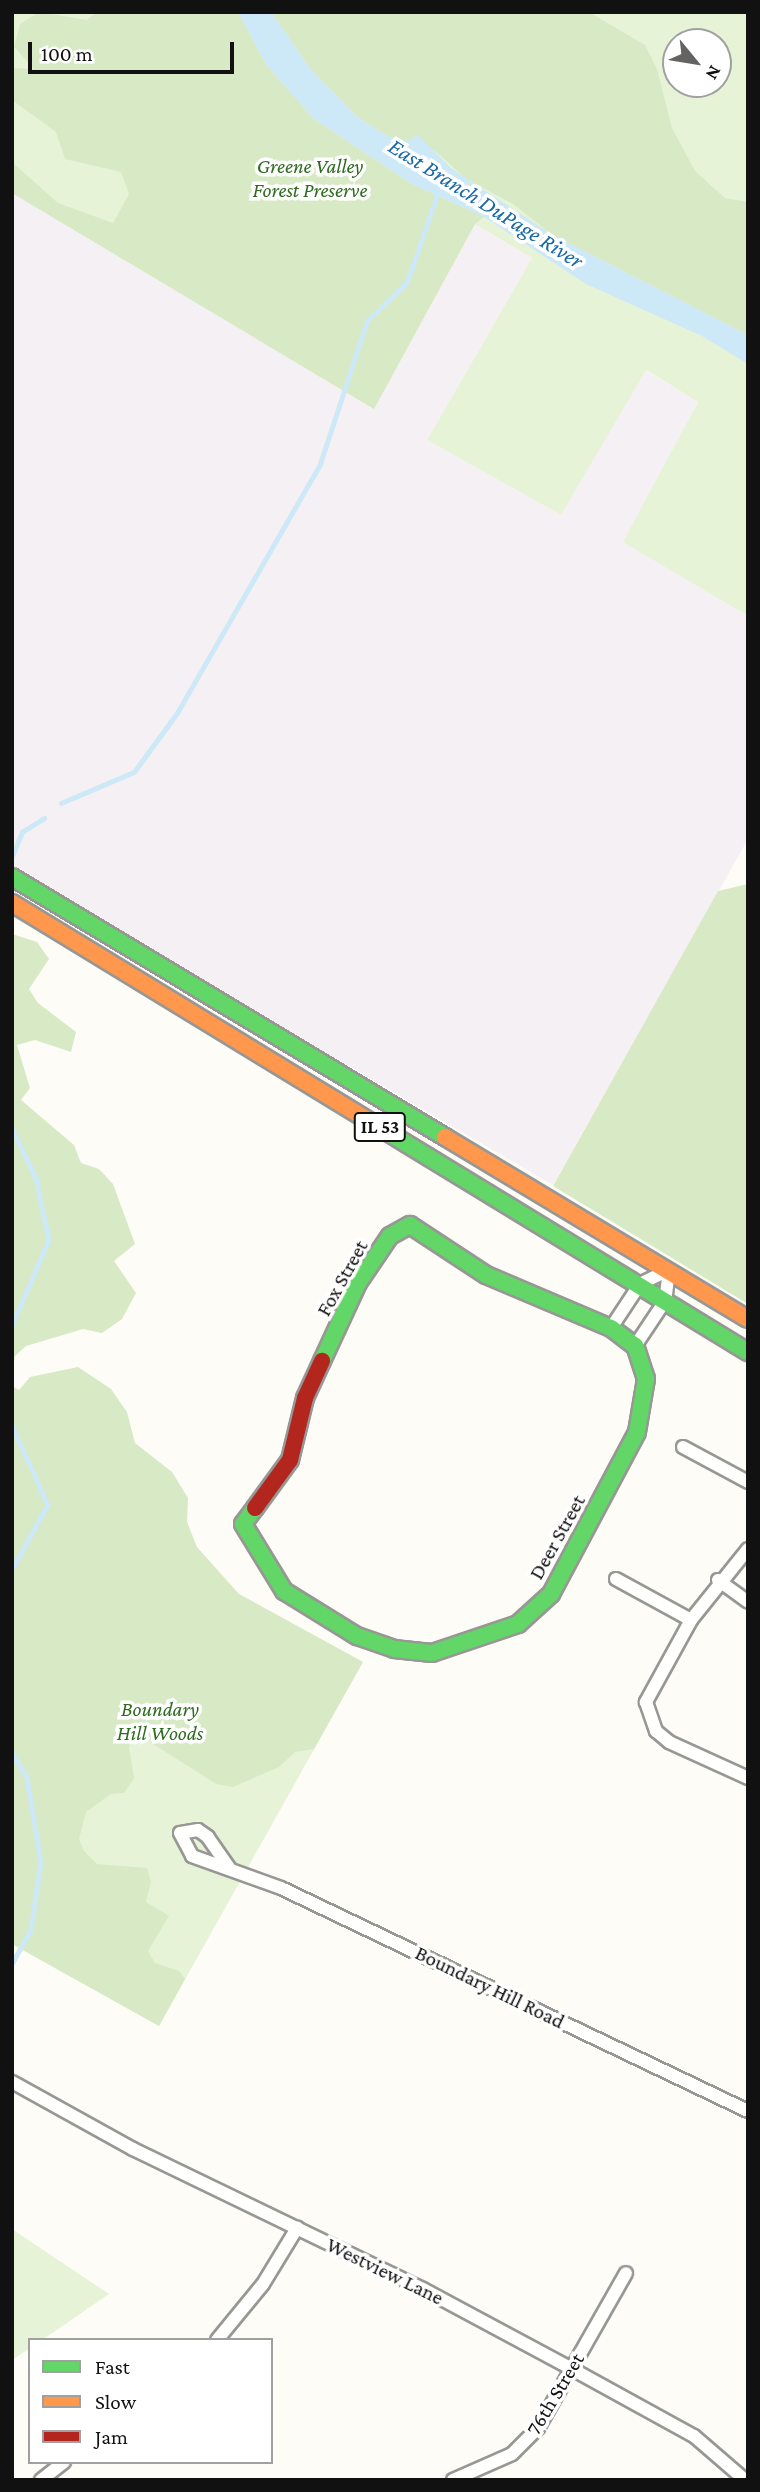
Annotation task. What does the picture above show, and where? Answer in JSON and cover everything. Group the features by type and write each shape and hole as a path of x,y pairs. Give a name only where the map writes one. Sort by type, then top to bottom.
{"main road":[{"name":"IL 53","path":"12,877 748,1319"},
{"name":"IL 53","path":"12,903 748,1352"},
{"name":"Fox Street","path":"243,1524 290,1460 305,1398 358,1283 390,1236 410,1225 486,1275 611,1328"},
{"path":"611,1328 635,1346"},
{"name":"Deer Street","path":"243,1524 284,1591 369,1640 432,1653 518,1624 551,1594 637,1432 646,1379 635,1346"}],"street":[{"path":"611,1328 640,1284 669,1270"},
{"path":"635,1346 665,1301 669,1270"},
{"path":"683,1447 748,1482"},
{"path":"748,1549 718,1580 648,1690 647,1716 669,1742 748,1778"},
{"path":"616,1579 691,1620"},
{"path":"718,1580 748,1602"},
{"name":"Boundary Hill Road","path":"230,1869 281,1888 748,2111"},
{"name":"Westview Lane","path":"12,2082 133,2149 298,2228 572,2369 694,2437 745,2480"},
{"path":"220,2338 263,2284 298,2228"},
{"name":"76th Street","path":"453,2480 498,2462 526,2443 572,2369 625,2273"},
{"path":"41,2480 61,2464"}],"shaded area":[{"path":"12,193 374,408 475,224 532,258 427,440 561,515 645,370 698,402 624,542 748,616 748,839 553,1185 12,870"}],"green space":[{"name":"Greene Valley Forest Preserve","path":"12,12 748,12 748,616 623,542 698,402 646,370 561,515 427,440 532,258 475,224 374,409 12,193"},
{"path":"39,12 87,20 96,12 238,12 267,66 314,119 412,184 484,217 475,224 374,409 12,193 12,162 58,203 113,223 129,194 121,172 65,159 56,132 12,100 12,68 34,69 14,47 20,24"},
{"path":"271,12 589,12 645,45 657,69 662,98 664,98 672,128 695,171 725,198 748,202 748,335 551,234 513,204 465,178 435,151 387,136 356,116 309,67"},
{"path":"748,884 748,1304 553,1186 718,891"},
{"path":"12,934 37,942 49,959 29,989 38,1003 76,1032 71,1052 35,1040 17,1045 30,1088 21,1100 74,1145 81,1163 99,1169 113,1184 135,1244 114,1261 136,1293 122,1319 102,1333 83,1329 26,1346 15,1356 12,1370"},
{"name":"Boundary Hill Woods","path":"78,1367 111,1389 127,1412 135,1443 172,1472 188,1498 187,1522 197,1547 239,1594 363,1662 314,1749 295,1752 279,1767 233,1787 216,1784 139,1735 129,1747 134,1778 124,1793 111,1794 86,1812 79,1839 84,1851 97,1864 147,1868 151,1882 146,1902 169,1916 148,1951 155,1963 179,1971 185,1979 159,2026 12,1944 12,1386 19,1390 30,1377"},
{"name":"Boundary Hill Woods","path":"12,1470 363,1662 159,2026 12,1944"},
{"path":"12,2229 109,2294 45,2338 28,2338 28,2349 12,2360"}],"water":[{"name":"East Branch DuPage River","path":"238,12 271,12 309,67 356,116 387,136 407,141 418,135 451,168 551,234 748,335 748,364 702,336 586,284 484,217 412,184 314,119 267,66"}],"waterway":[{"name":"East Branch DuPage River","path":"367,321 407,282 438,192"},
{"path":"61,803 134,772 177,713 320,464 367,321"},
{"path":"22,832 44,818"},
{"path":"12,856 22,832"},
{"path":"12,1128 36,1178 49,1240 12,1326"},
{"path":"12,1425 48,1505 12,1570"},
{"path":"12,1753 27,1777 41,1862 31,1930 12,1964"}],"traffic: fast":[{"path":"12,877 445,1137"},
{"path":"376,1125 748,1352"},
{"path":"255,1508 243,1524 284,1591 357,1636 394,1649 432,1653 518,1624 551,1594 637,1432 646,1379 635,1346 611,1328 486,1275 410,1225"},
{"path":"322,1361 358,1283 390,1236 410,1225"}],"traffic: slow":[{"path":"12,903 376,1125"},
{"path":"445,1137 748,1319"}],"traffic: jam":[{"path":"255,1508 290,1460 305,1398 322,1361"}]}
